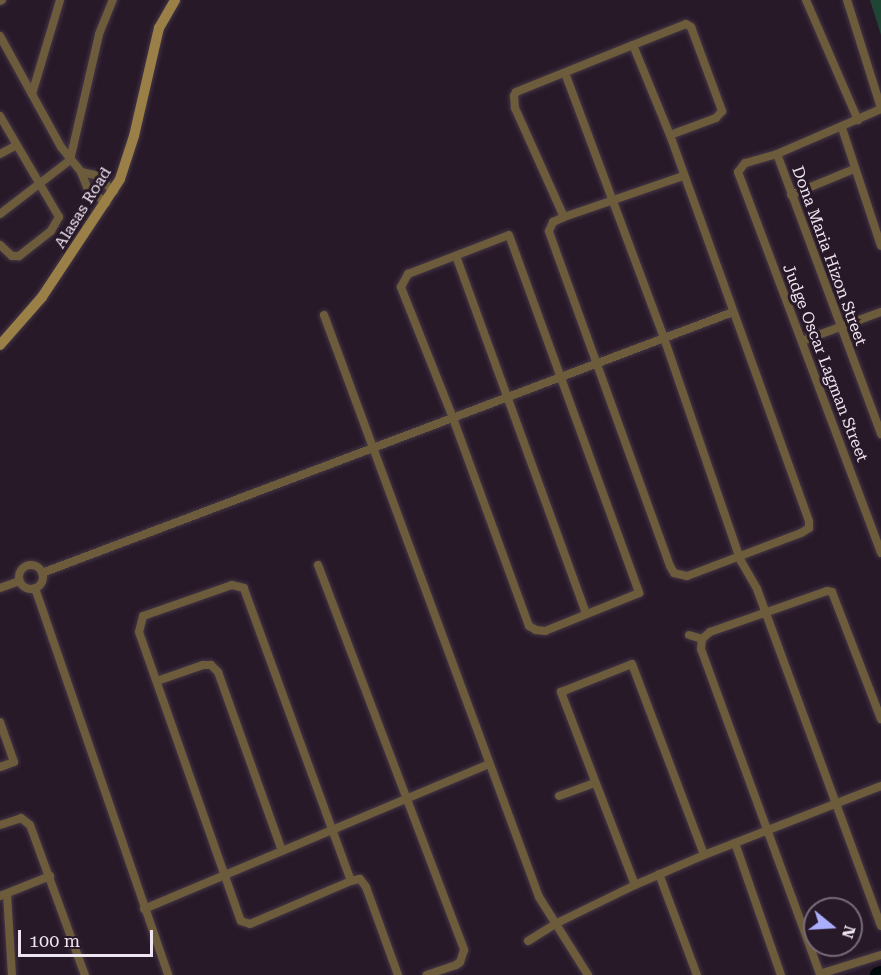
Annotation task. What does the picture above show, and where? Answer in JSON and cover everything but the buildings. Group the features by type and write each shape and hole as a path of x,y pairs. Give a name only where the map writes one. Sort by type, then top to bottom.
{"street":[{"path":"32,94 60,0"},
{"path":"0,214 70,160 99,34 113,0"},
{"name":"Alasas Road","path":"0,345 42,297 114,191 132,145 159,28 176,0"},
{"path":"806,0 858,120"},
{"path":"777,154 842,128 881,108 847,0"},
{"path":"564,217 513,101 516,92 686,24 691,27 721,114 669,135"},
{"path":"0,36 70,160 81,172 87,187 106,203"},
{"path":"633,45 669,135 809,522 806,531 687,576 674,573 549,237 550,225 564,217 682,176"},
{"path":"565,73 664,338 741,556 765,613 881,926"},
{"path":"0,116 59,217 57,223 27,253 12,256 0,245"},
{"path":"842,128 881,246"},
{"path":"0,154 17,145"},
{"name":"Judge Oscar Lagman Street","path":"777,154 740,166 738,172 881,553"},
{"name":"Dona Maria Hizon Street","path":"777,154 881,434"},
{"path":"791,195 854,169"},
{"path":"81,172 95,175 114,191"},
{"path":"508,235 561,378 639,593 545,631 529,626 453,418 401,287 408,274 508,235"},
{"path":"456,256 586,614"},
{"path":"42,573 733,312"},
{"path":"802,341 881,312"},
{"path":"324,315 539,897 588,975"},
{"path":"29,565 39,568 42,573 40,584 35,588 26,588 20,581 20,570 29,565"},
{"path":"318,565 464,950 463,957 456,965 427,975"},
{"path":"0,588 20,581"},
{"path":"351,880 244,588 232,585 143,616 139,632 241,921 249,924 351,880 360,879 366,887 398,975"},
{"path":"35,588 168,975"},
{"path":"881,719 832,592 710,632 702,639 701,649 820,974 881,955"},
{"path":"689,635 702,639"},
{"path":"635,885 561,692 632,664 704,855"},
{"path":"158,681 203,665 212,665 218,672 282,851"},
{"path":"0,722 14,762 0,767"},
{"path":"144,909 489,764"},
{"path":"560,796 594,783"},
{"path":"528,941 555,924 659,874 881,786"},
{"path":"0,825 21,818 28,821 86,975"},
{"path":"735,843 781,975"},
{"path":"659,874 697,975"},
{"path":"12,975 4,895 50,876"}],"green space":[{"path":"870,0 881,0 881,35"}]}
